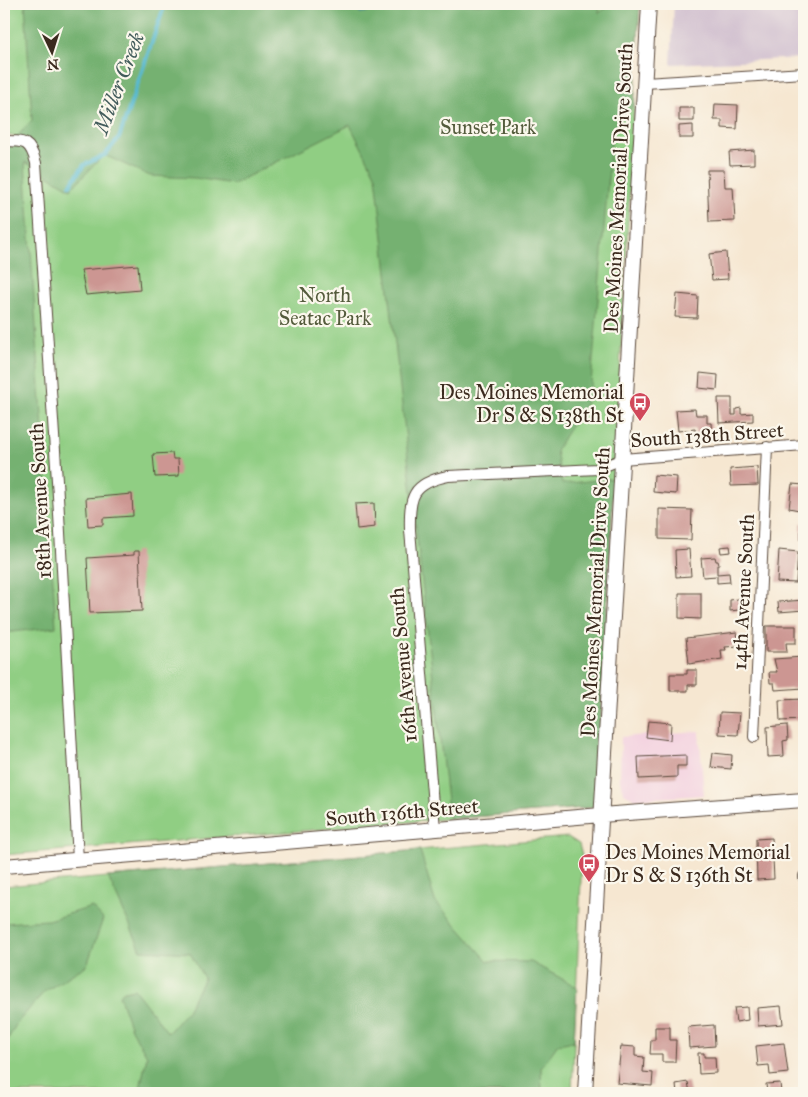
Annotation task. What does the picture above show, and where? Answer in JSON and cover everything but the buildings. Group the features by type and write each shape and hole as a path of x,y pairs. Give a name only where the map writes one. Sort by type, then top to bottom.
{"main road":[{"name":"Des Moines Memorial Drive South","path":"585,1093 649,4"},
{"name":"South 136th Street","path":"4,866 601,815 804,800"}],"street":[{"path":"645,83 804,73"},
{"name":"18th Avenue South","path":"4,141 26,143 31,147 36,163 78,860"},
{"name":"South 138th Street","path":"412,498 414,493 428,481 438,478 598,469 622,459 804,445"},
{"name":"14th Avenue South","path":"754,737 767,448"},
{"name":"16th Avenue South","path":"412,498 410,530 435,829"}],"shaded area":[{"path":"674,4 804,4 804,58 671,64"},
{"path":"699,731 704,795 635,799 624,793 620,781 621,737"}],"green space":[{"name":"North Seatac Park","path":"4,4 640,4 596,807 4,855 4,627 49,622 14,136 4,136"},
{"name":"Sunset Park","path":"25,4 600,4 599,13 612,4 640,4 634,105 612,132 590,396 556,450 562,484 614,478 596,807 449,819 376,176 350,125 233,184 195,178 150,176 104,155 71,189 25,162 56,627 4,633 4,149 32,120"},
{"path":"568,837 579,844 582,856 572,1093 4,1093 4,886"},
{"path":"420,850 435,901 488,961 531,962 577,987 574,1041 558,1044 541,1068 542,1093 139,1093 147,1056 131,1029 119,995 124,991 134,989 168,1033 187,1011 204,978 190,953 141,950 108,877"},
{"path":"92,907 103,919 87,965 44,992 17,1023 4,1046 4,923 48,920"}],"water":[{"path":"355,4 370,4 370,7 367,12 360,13"}],"waterway":[{"name":"Miller Creek","path":"70,185 84,165 105,155 119,138 165,4"}],"place":[{"name":"Des Moines Memorial Dr S & S 138th St","path":"640,422"},
{"name":"Des Moines Memorial Dr S & S 136th St","path":"589,883"}]}
